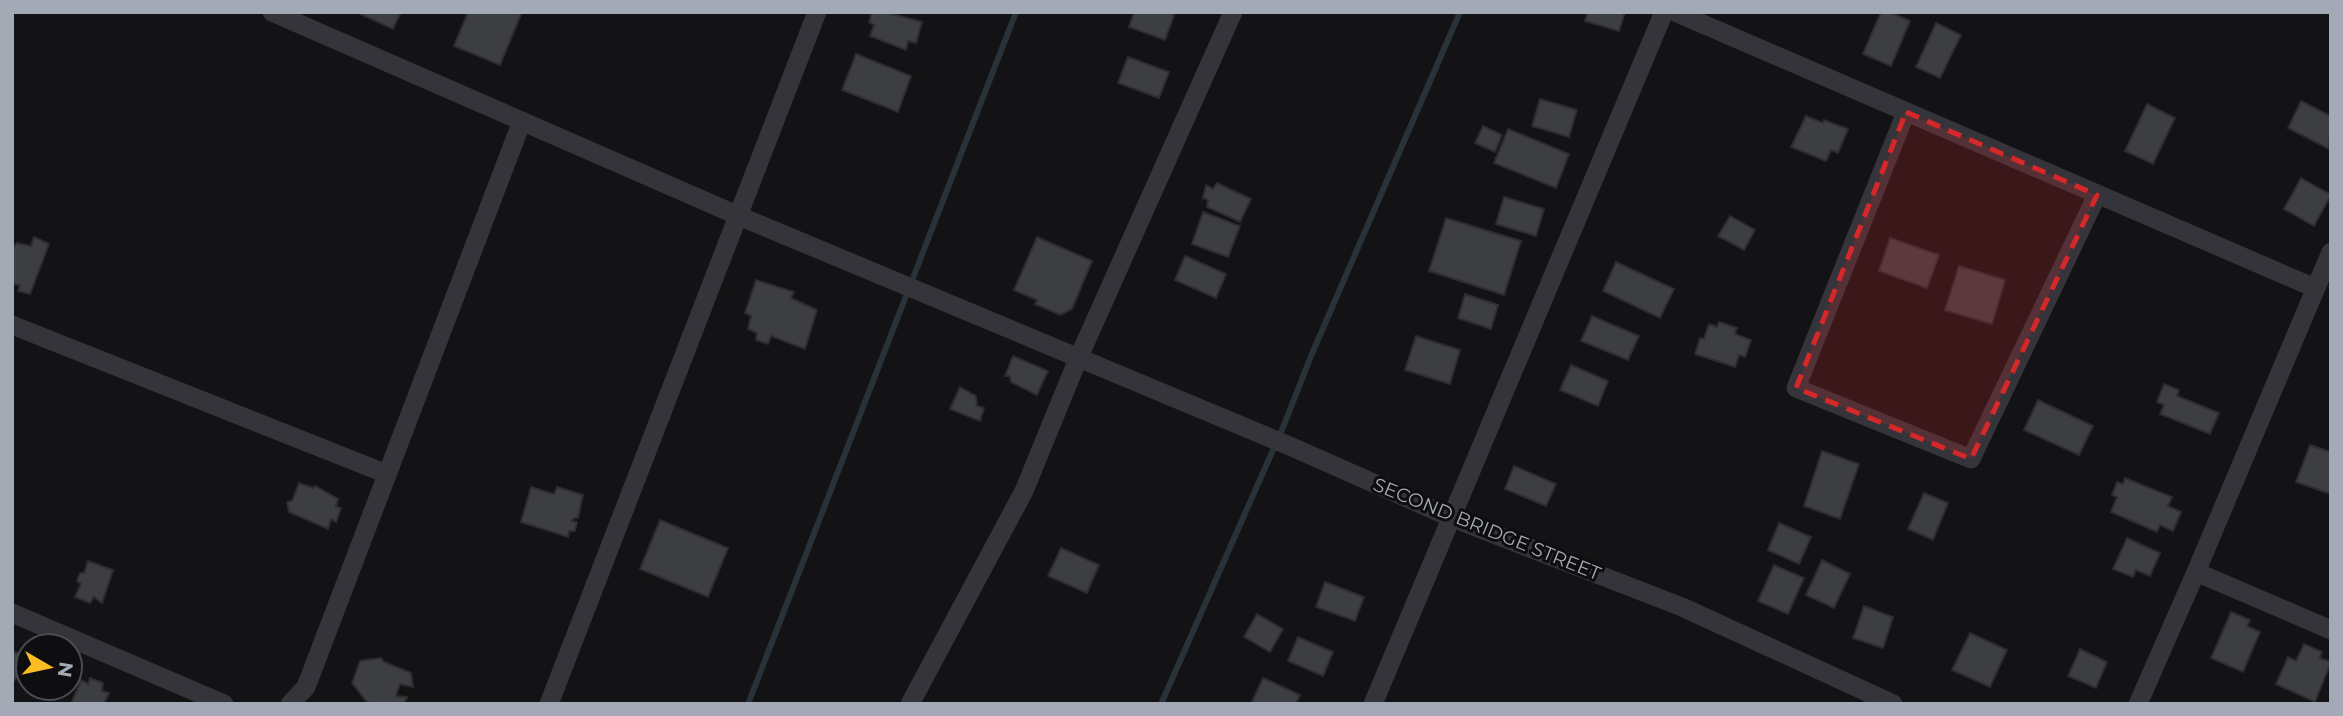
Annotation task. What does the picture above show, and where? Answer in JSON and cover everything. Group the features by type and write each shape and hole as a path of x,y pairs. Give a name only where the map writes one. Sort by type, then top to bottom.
{"street":[{"name":"SECOND BRIDGE STREET","path":"272,12 739,216 1292,447 1450,517 1682,607 1893,704"},
{"path":"549,704 817,12"},
{"path":"909,704 1024,491 1078,359 1233,12"},
{"path":"1373,704 1664,12"},
{"path":"1675,12 2315,288"},
{"path":"1906,112 1796,387 1971,458 2096,195"},
{"path":"290,704 306,687 522,121"},
{"path":"2138,704 2331,252"},
{"path":"12,326 387,474"},
{"path":"2196,572 2331,630"},
{"path":"12,613 224,704"}],"highlighted area":[{"path":"1906,112 2097,195 1971,459 1796,388"}],"building":[{"path":"356,12 401,12 393,29"},
{"path":"468,12 522,12 500,65 454,46"},
{"path":"872,12 885,12 922,22 916,43 908,41 906,50 870,36 874,25 869,22"},
{"path":"1134,12 1167,12 1174,15 1165,40 1129,27"},
{"path":"1588,12 1625,12 1619,31 1585,21"},
{"path":"1881,12 1890,12 1910,21 1891,66 1863,54"},
{"path":"1936,23 1961,35 1940,78 1916,67"},
{"path":"856,54 911,76 898,112 842,90"},
{"path":"1128,57 1169,72 1159,98 1118,83"},
{"path":"1540,99 1577,110 1569,137 1532,126"},
{"path":"2301,101 2331,116 2329,149 2288,128"},
{"path":"2147,104 2175,118 2153,164 2125,151"},
{"path":"1806,116 1848,129 1838,153 1831,150 1826,161 1791,147"},
{"path":"1483,126 1502,135 1495,152 1475,143"},
{"path":"1508,129 1569,154 1556,188 1494,163"},
{"path":"2301,178 2331,195 2314,226 2284,209"},
{"path":"1217,183 1251,199 1240,222 1207,207 1208,200 1203,198 1206,185 1213,189"},
{"path":"1504,197 1544,209 1536,236 1496,224"},
{"path":"1203,212 1240,226 1228,257 1192,244"},
{"path":"1730,216 1755,230 1744,250 1718,236"},
{"path":"1446,218 1521,241 1504,295 1429,271"},
{"path":"34,237 49,244 30,294 18,291 20,285 12,284 12,248 17,243 31,246"},
{"path":"1037,237 1092,261 1072,309 1060,315 1035,304 1037,300 1014,290"},
{"path":"1890,238 1939,255 1927,288 1879,271"},
{"path":"1185,256 1226,274 1216,298 1175,280"},
{"path":"1616,262 1674,289 1660,318 1603,291"},
{"path":"1959,266 2005,280 1992,324 1945,310"},
{"path":"756,280 794,292 791,298 817,310 805,349 771,336 768,344 756,340 757,333 748,329 751,316 745,313"},
{"path":"1465,294 1498,305 1491,329 1458,318"},
{"path":"1592,316 1639,336 1628,360 1581,341"},
{"path":"1719,322 1737,328 1735,334 1751,340 1745,357 1739,355 1735,367 1695,354 1700,338 1704,339 1709,324 1717,327"},
{"path":"1416,336 1460,350 1450,384 1405,370"},
{"path":"1013,356 1048,371 1037,395 1011,382 1010,376 1005,376"},
{"path":"1571,365 1608,381 1598,406 1560,390"},
{"path":"2164,384 2179,390 2177,396 2219,413 2210,434 2160,414 2164,405 2157,402"},
{"path":"960,387 976,396 977,406 984,408 980,421 950,409"},
{"path":"2038,400 2093,426 2079,455 2024,430"},
{"path":"2310,445 2331,452 2331,494 2296,482"},
{"path":"1822,451 1859,464 1840,519 1804,506"},
{"path":"1514,466 1556,484 1546,506 1505,489"},
{"path":"2125,478 2172,497 2168,506 2181,512 2173,531 2160,525 2157,532 2111,512 2117,497 2112,495 2117,482 2123,484"},
{"path":"299,483 313,488 315,486 338,499 336,507 341,508 336,522 331,519 328,529 289,512 287,502 292,501"},
{"path":"531,487 554,494 557,487 583,495 578,518 572,521 577,522 575,531 569,531 568,537 521,522"},
{"path":"1924,493 1948,503 1933,540 1908,529"},
{"path":"660,520 728,548 708,597 640,569"},
{"path":"1779,523 1811,537 1799,564 1768,550"},
{"path":"2127,538 2160,553 2150,576 2136,570 2133,577 2113,569"},
{"path":"1061,548 1099,565 1087,593 1048,576"},
{"path":"1822,560 1850,574 1834,608 1806,595"},
{"path":"88,561 113,570 102,603 94,597 90,603 75,597 81,584 77,581 80,573 84,573"},
{"path":"1774,565 1804,578 1788,614 1758,601"},
{"path":"1325,582 1364,597 1355,621 1316,607"},
{"path":"1864,606 1893,617 1883,648 1853,638"},
{"path":"2231,612 2250,620 2247,626 2260,632 2243,672 2211,658"},
{"path":"1257,614 1283,629 1270,652 1244,637"},
{"path":"1970,633 2007,650 1990,687 1952,670"},
{"path":"1298,637 1333,652 1323,676 1288,661"},
{"path":"2304,644 2322,652 2320,658 2331,662 2315,702 2276,684 2288,657 2296,661"},
{"path":"2080,649 2107,662 2096,688 2068,676"},
{"path":"12,651 14,680 12,682"},
{"path":"381,658 384,662 411,673 413,687 400,684 396,696 407,697 404,704 371,704 352,683 360,661"},
{"path":"90,678 103,683 102,691 109,693 104,704 71,704 84,702 84,682 88,684"},
{"path":"1263,678 1300,695 1296,704 1251,704"}],"waterway":[{"path":"748,704 1016,12"},
{"path":"1161,704 1284,425 1311,356 1460,12"}]}
